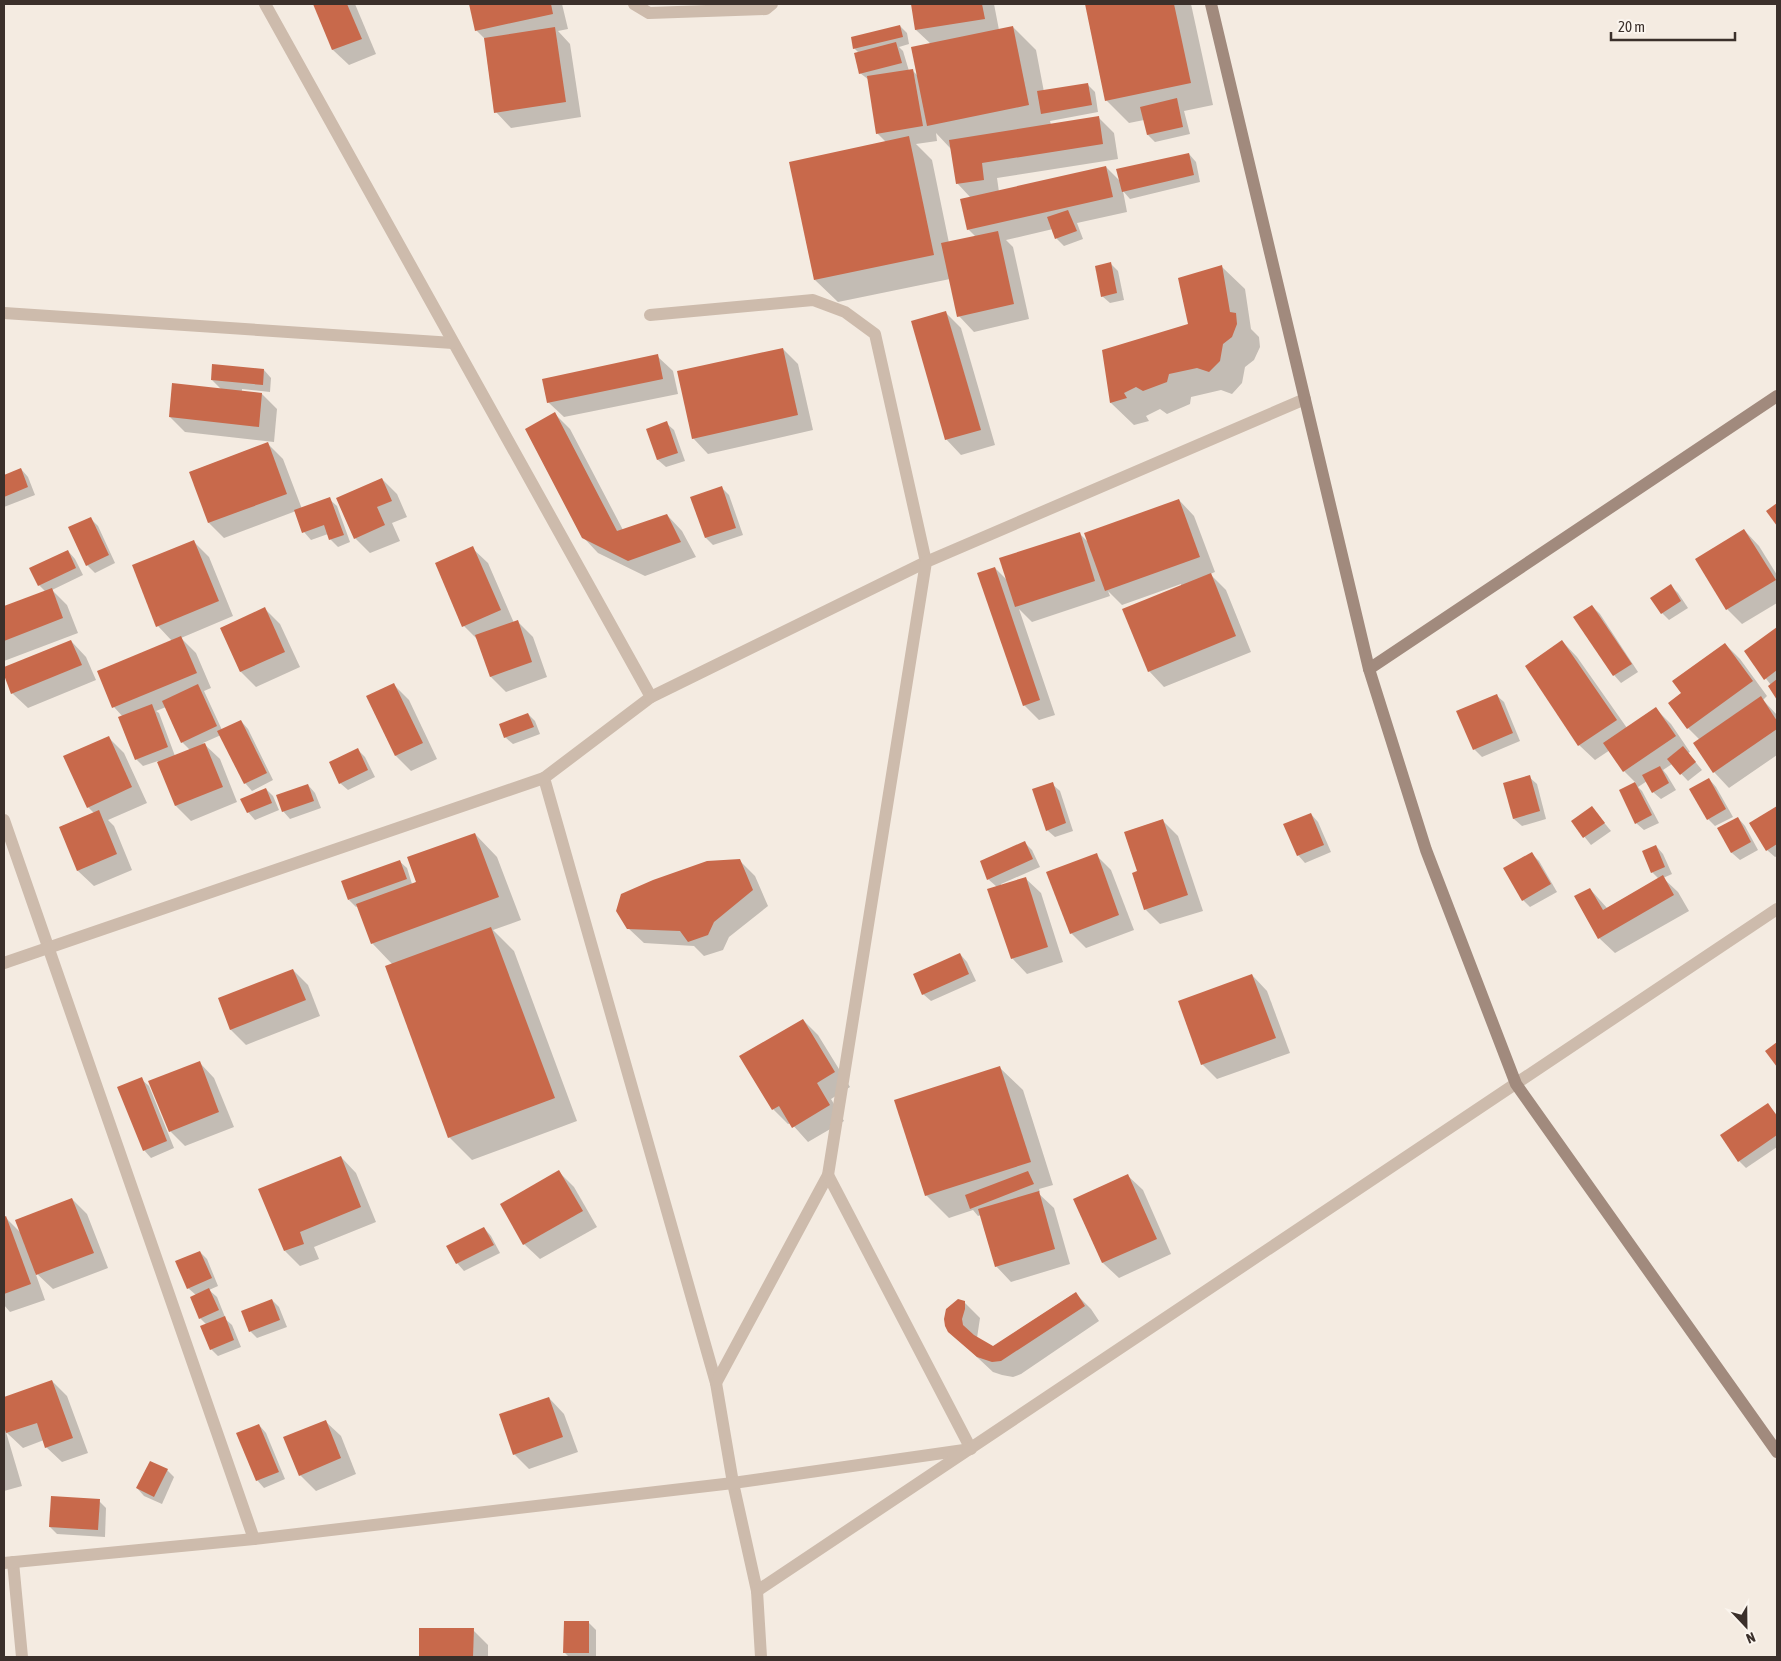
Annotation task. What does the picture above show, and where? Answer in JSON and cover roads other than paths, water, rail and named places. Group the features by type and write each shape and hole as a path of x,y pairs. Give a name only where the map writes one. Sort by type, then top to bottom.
{"main road":[{"path":"1211,4 1369,669 1426,850 1516,1084 1777,1452"},
{"path":"1369,669 1777,396"}],"street":[{"path":"265,4 651,697"},
{"path":"634,4 649,13 766,9 772,4"},
{"path":"650,315 813,300 845,312 875,334 926,562 828,1175 716,1383"},
{"path":"4,313 453,343"},
{"path":"4,963 544,778 651,697 926,562 1305,399"},
{"path":"544,778 716,1383 733,1483 757,1591 762,1657"},
{"path":"4,820 254,1539"},
{"path":"757,1591 1777,909"},
{"path":"828,1175 971,1449"},
{"path":"22,1657 9,1563 254,1539 733,1483 971,1449"}]}
